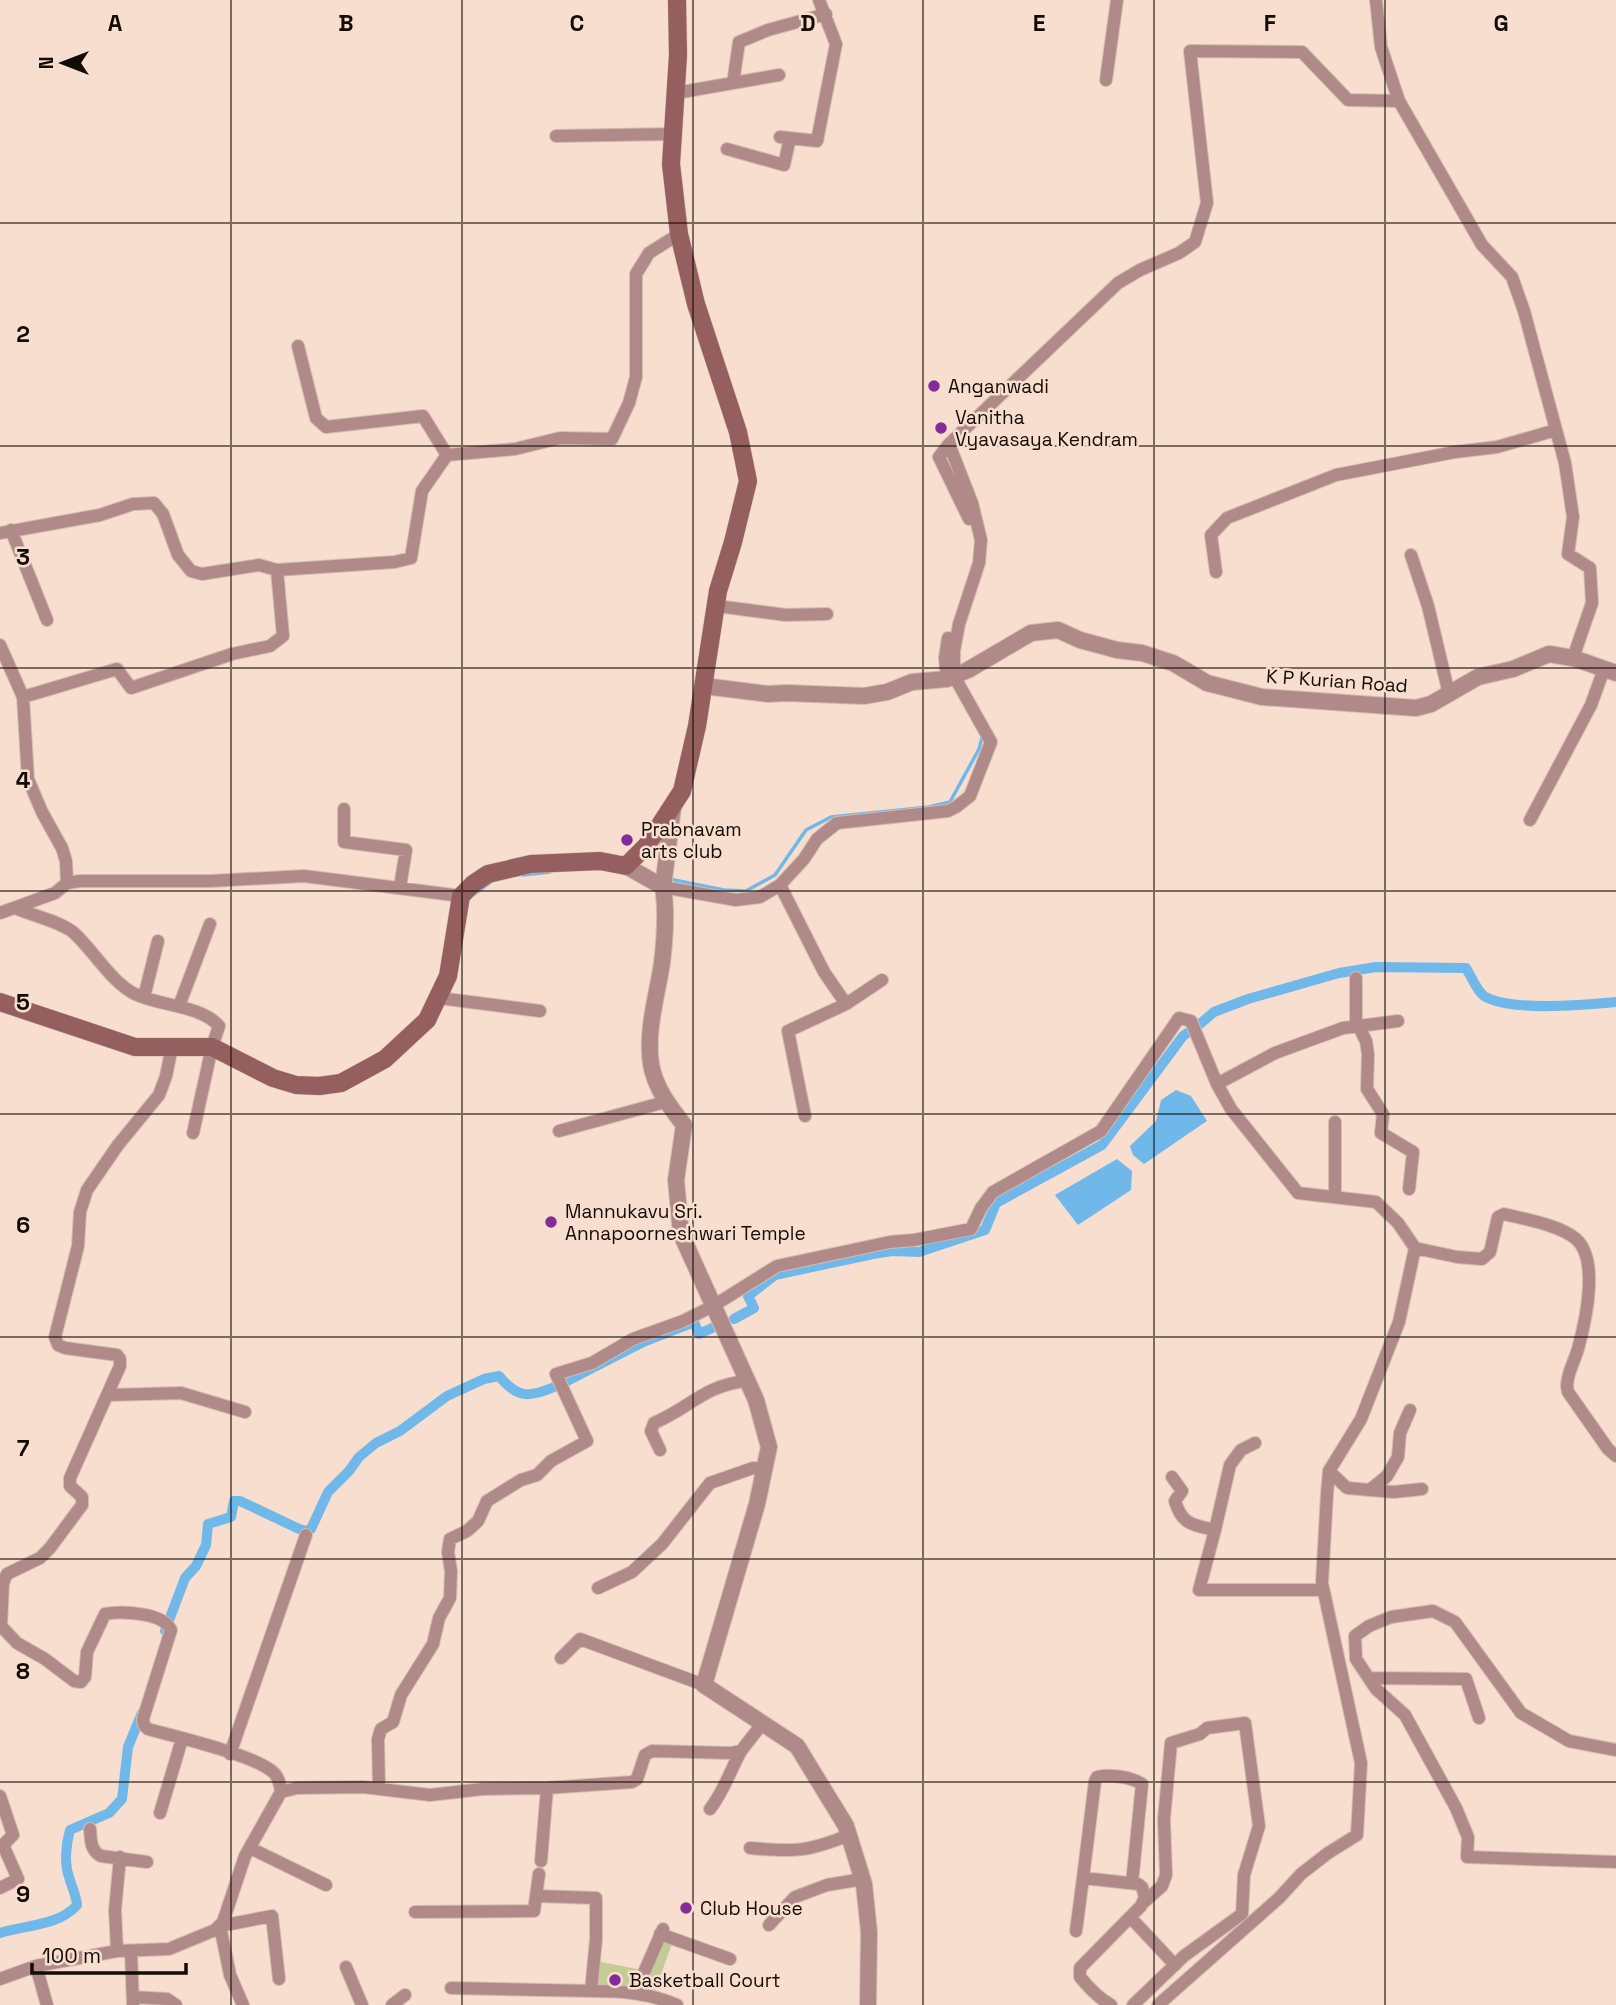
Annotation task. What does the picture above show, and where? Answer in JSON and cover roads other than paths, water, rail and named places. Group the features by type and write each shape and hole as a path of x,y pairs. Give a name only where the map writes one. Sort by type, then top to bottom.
{"main road":[{"path":"0,1002 135,1047 212,1047 296,1086 341,1083 384,1059 419,1029 439,998 448,976 461,896 473,884 488,874 531,864 600,861 626,866 647,845 673,807 682,791 704,686 718,591 748,481 738,432 696,304 679,234 671,164 676,93 677,0"}],"street":[{"path":"727,149 784,165 785,138 817,141 836,44 819,0"},
{"path":"1106,80 1116,0"},
{"path":"1376,0 1381,47 1399,101 1482,245 1512,277 1524,311 1565,463 1573,517 1568,554 1590,568 1591,603 1573,658"},
{"path":"733,83 739,42 768,30 826,14"},
{"path":"626,866 663,887 736,901 747,900 760,897 780,885 804,859 817,839 837,822 948,811 970,796 991,742 951,677 945,658 951,624 973,555 973,528 939,457 949,444 1118,283 1179,253 1195,242 1207,203 1189,51 1302,52 1348,100 1399,101"},
{"path":"676,93 779,75"},
{"path":"556,136 673,134"},
{"path":"447,455 515,449 561,438 612,439 629,403 636,377 636,274 649,253 679,234"},
{"path":"298,346 316,418 326,427 424,416 447,455"},
{"path":"1216,572 1211,535 1227,518 1336,475 1455,452 1497,447 1556,430"},
{"path":"47,620 5,532 100,515 133,504 154,503 163,514 178,555 191,571 202,574 259,565 277,570 395,562 411,558 422,491 447,455"},
{"path":"1411,555 1428,606 1449,694"},
{"path":"23,697 117,669 131,688 232,654 270,646 283,636 277,570"},
{"path":"717,606 773,614 827,614"},
{"name":"K P Kurian Road","path":"704,686 768,694 864,696 887,692 912,682 951,677 1031,634 1058,630 1080,640 1117,650 1142,653 1173,663 1208,683 1262,697 1416,708 1431,704 1478,677 1513,669 1549,654 1573,658 1610,671"},
{"path":"0,645 23,697 29,779 62,848 66,860 67,883"},
{"path":"1530,820 1610,671"},
{"path":"673,807 663,887 666,906 662,961 650,1031 651,1066 665,1102 684,1125 676,1180 681,1234 756,1400 769,1447 757,1504 704,1685"},
{"path":"344,810 344,842 406,850 400,887"},
{"path":"0,913 55,893 67,883 80,881 211,881 304,876 461,896"},
{"path":"780,885 824,972 846,1004"},
{"path":"15,908 72,931 123,986 134,994 179,1006 214,1021 219,1026 193,1133"},
{"path":"179,1006 210,924"},
{"path":"144,997 158,941"},
{"path":"1356,978 1356,1021 1368,1054 1367,1089 1383,1114 1381,1133 1413,1152 1409,1189"},
{"path":"805,1116 788,1031 846,1004 882,980"},
{"path":"439,998 540,1011"},
{"path":"379,1788 378,1739 382,1729 393,1722 401,1695 433,1644 439,1618 450,1598 450,1539 467,1531 478,1521 487,1502 521,1480 537,1475 551,1461 587,1441 556,1374 592,1363 633,1339 714,1310 777,1266 971,1228 993,1192 1101,1131 1180,1018 1191,1021 1217,1084 1231,1110 1298,1193 1376,1202 1398,1223 1415,1248 1457,1257 1482,1259 1489,1254 1498,1217 1504,1214 1550,1226 1576,1239 1586,1258 1589,1283 1584,1328 1567,1386 1568,1392 1608,1449 1616,1456"},
{"path":"1217,1084 1275,1053 1343,1028 1398,1021"},
{"path":"0,1979 36,1966 117,1951 169,1949 215,1930 223,1922 250,1848 281,1792 274,1773 256,1761 148,1729 144,1725 143,1719 171,1630 167,1623 137,1613 105,1614 87,1653 85,1677 81,1682 74,1681 45,1659 17,1643 0,1626 3,1584 8,1574 40,1559 82,1505 82,1497 69,1486 69,1478 108,1395 120,1366 120,1359 117,1354 65,1348 58,1345 55,1338 78,1247 80,1212 87,1190 118,1145 159,1095 172,1047"},
{"path":"559,1131 665,1102"},
{"path":"1335,1122 1335,1196"},
{"path":"1158,2005 1279,1898 1301,1874 1357,1835 1361,1763 1322,1583 1329,1471 1361,1419 1399,1322 1415,1248"},
{"path":"660,1450 651,1431 654,1423 726,1383 747,1381"},
{"path":"108,1395 181,1393 245,1412"},
{"path":"1370,1490 1387,1476 1398,1457 1400,1433 1410,1410"},
{"path":"1255,1443 1241,1450 1230,1465 1199,1590 1324,1590"},
{"path":"598,1588 632,1572 662,1544 710,1483 753,1468 764,1469"},
{"path":"1329,1471 1347,1488 1394,1492 1422,1489"},
{"path":"1172,1478 1182,1491 1175,1501 1179,1515 1190,1524 1215,1530"},
{"path":"230,1754 306,1535"},
{"path":"1616,1750 1569,1741 1521,1713 1455,1622 1433,1611 1391,1617 1369,1626 1355,1636 1356,1659 1376,1689 1405,1714 1434,1767 1468,1837 1467,1857 1616,1862"},
{"path":"561,1658 580,1639 704,1685 797,1746 846,1826 863,1879 869,1932 868,2005"},
{"path":"1369,1678 1466,1679 1479,1718"},
{"path":"1111,2005 1096,1995 1084,1982 1080,1977 1080,1968 1161,1886 1166,1875 1164,1819 1171,1743 1200,1734 1207,1728 1245,1723 1259,1826 1244,1875 1242,1914 1175,1965 1133,2005"},
{"path":"710,1809 723,1792 741,1751 762,1724"},
{"path":"160,1813 182,1739"},
{"path":"281,1792 297,1788 379,1788 430,1795 483,1789 632,1782 637,1779 645,1755 652,1751 741,1751"},
{"path":"1076,1930 1097,1777 1104,1775 1135,1779 1142,1784 1132,1884"},
{"path":"415,1912 534,1911 547,1788"},
{"path":"0,1796 13,1835"},
{"path":"90,1829 92,1849 95,1853 147,1862"},
{"path":"0,1841 13,1835"},
{"path":"0,1888 18,1879 2,1845 13,1835"},
{"path":"750,1848 792,1852 824,1845 849,1835"},
{"path":"250,1848 326,1885"},
{"path":"117,1951 115,1910 120,1857"},
{"path":"1083,1878 1142,1887 1144,1902"},
{"path":"769,1925 795,1897 827,1885 863,1879"},
{"path":"537,1896 596,1898 596,1940 591,1991"},
{"path":"219,1926 272,1916 279,1979"},
{"path":"1130,1917 1175,1965"},
{"path":"219,1926 230,1975 243,2005"},
{"path":"635,1993 662,1931 730,1959"},
{"path":"131,1952 133,2001 167,1999 176,2005"},
{"path":"36,1966 47,2005"},
{"path":"346,1966 362,2005"},
{"path":"451,1987 635,1993 677,2005"},
{"path":"392,2005 405,1995"}],"water":[{"path":"1176,1090 1191,1096 1207,1121 1144,1164 1133,1155 1130,1146 1156,1121 1161,1100"},
{"path":"1117,1159 1132,1171 1131,1190 1078,1225 1055,1195"}],"waterway":[{"path":"674,880 724,890 746,891 775,875 806,830 831,817 929,807 950,802 979,749 983,734"},
{"path":"523,875 550,872"},
{"path":"473,895 492,881"},
{"path":"1200,1024 1214,1012 1248,999 1339,973 1376,967 1466,968 1484,996 1511,1004 1548,1006 1616,1002"},
{"path":"734,1319 754,1308 748,1296 775,1275 873,1254 892,1251 919,1252 985,1230 996,1203 1102,1145 1183,1036 1190,1031"},
{"path":"565,1382 643,1342 694,1322 699,1334 712,1328"},
{"path":"165,1631 185,1578 196,1566 206,1545 208,1524 231,1517 234,1501 240,1501 305,1531 311,1529 328,1492 359,1457 447,1396 484,1379 499,1376 512,1389 524,1394 554,1387"},
{"path":"0,1933 51,1921 70,1912 77,1905 66,1866 70,1830 109,1813 122,1799 128,1747 142,1713"}],"place":[{"name":"Anganwadi","path":"934,386"},
{"name":"Vanitha Vyavasaya Kendram","path":"941,428"},
{"name":"Prabnavam arts club","path":"627,840"},
{"name":"Mannukavu Sri. Annapoorneshwari Temple","path":"551,1222"},
{"name":"Club House","path":"686,1908"},
{"name":"Basketball Court","path":"615,1980"}]}
